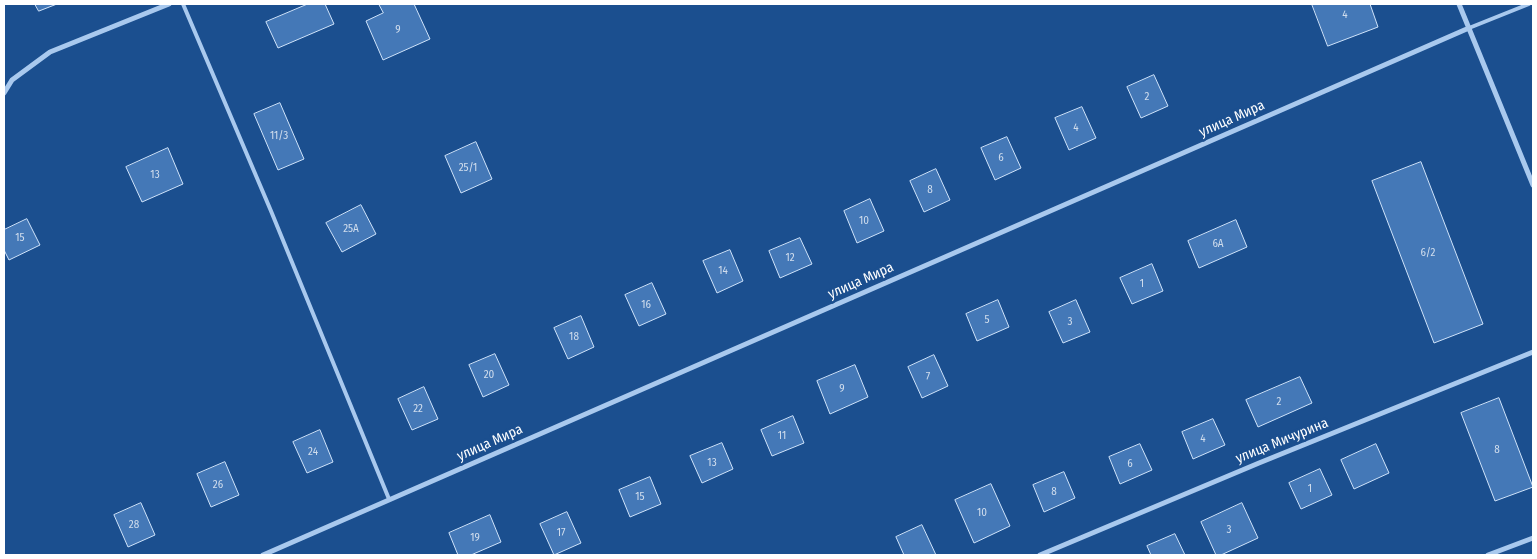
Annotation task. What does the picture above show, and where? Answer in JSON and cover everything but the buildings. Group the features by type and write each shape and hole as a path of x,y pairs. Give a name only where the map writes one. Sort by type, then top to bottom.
{"street":[{"path":"4,93 12,80 50,52 169,4"},
{"path":"1459,4 1533,186"},
{"name":"улица Мира","path":"263,555 1468,28"},
{"name":"улица Мичурина","path":"1040,555 1250,466 1533,352"},
{"path":"1488,555 1533,538"}],"lane":[{"path":"183,4 390,499"},
{"path":"1468,28 1529,4"}]}
